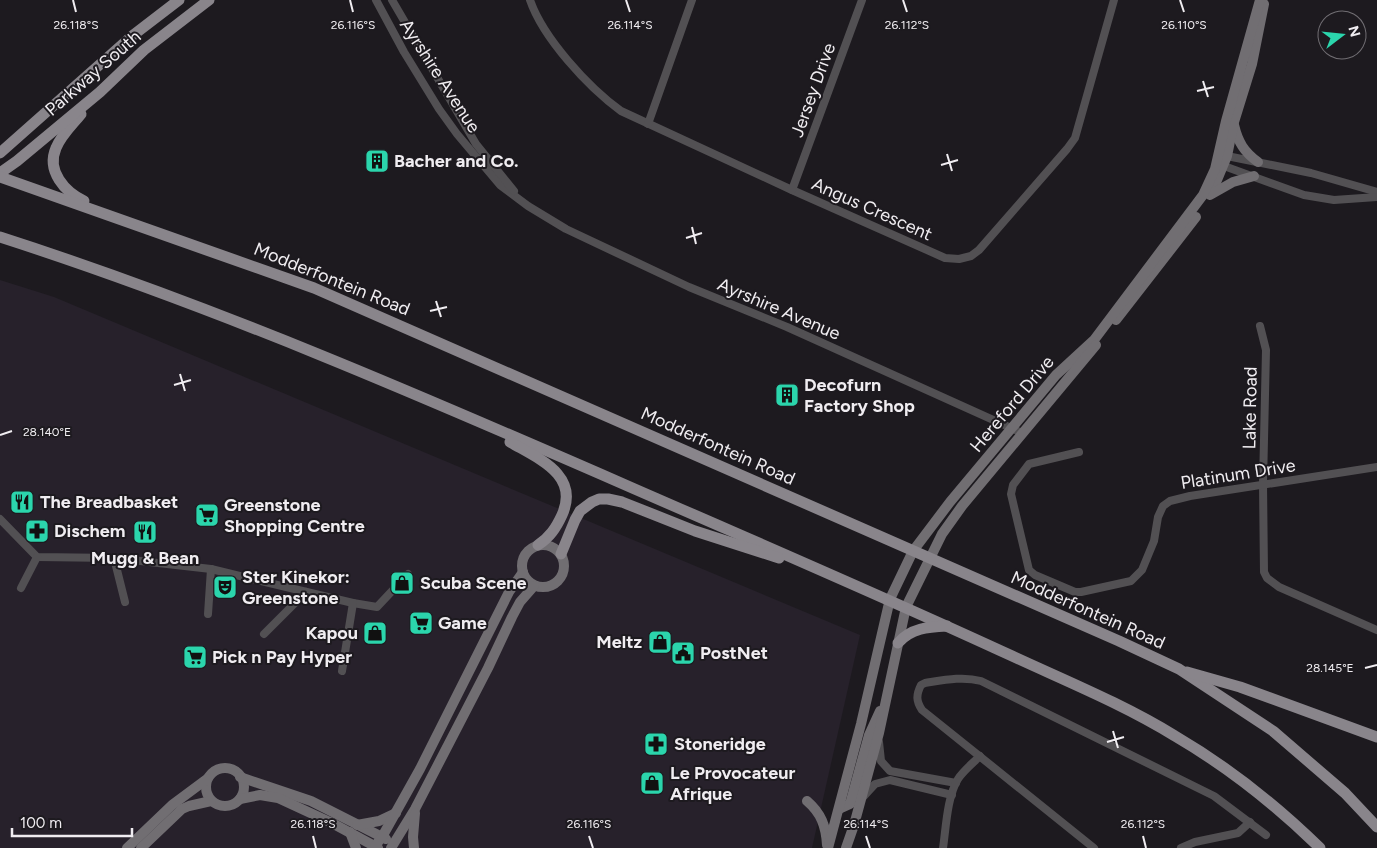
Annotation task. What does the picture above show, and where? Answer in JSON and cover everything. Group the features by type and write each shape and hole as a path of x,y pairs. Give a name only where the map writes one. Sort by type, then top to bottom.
{"main road":[{"path":"0,153 132,36 179,0"},
{"name":"Parkway South","path":"0,175 100,92 144,50 209,0"},
{"path":"100,92 58,144 54,159 57,176 64,187 78,198 155,232"},
{"path":"0,142 27,129"},
{"name":"Modderfontein Road","path":"0,175 314,288 1178,669 1273,731 1345,793 1377,827"},
{"path":"0,237 85,264 313,352 906,606 1128,710 1174,734 1216,761 1296,824 1320,848"},
{"path":"476,421 539,459 560,476 566,488 566,506 554,530 538,545"},
{"path":"560,554 574,520 580,511 599,499 608,499 622,502 695,531 770,556 805,563"},
{"path":"898,643 908,633 917,629 949,626"},
{"path":"1178,669 1240,687 1377,737"},
{"path":"1296,824 1314,848"}],"street":[{"name":"Ayrshire Avenue","path":"376,0 404,52 456,134 500,185 528,206 566,229 689,287 787,327 1017,431"},
{"name":"Ayrshire Avenue","path":"392,0 476,144 504,180 528,206"},
{"name":"Angus Crescent","path":"530,0 546,32 577,70 610,104 621,111 945,258 959,259 971,256 979,250 1014,212 1068,149 1075,138 1114,0"},
{"path":"648,124 692,0"},
{"name":"Jersey Drive","path":"792,190 862,0"},
{"name":"Hereford Drive","path":"846,848 879,732 906,606 942,534 1056,375 1094,340 1203,195 1221,160 1260,0"},
{"name":"Hereford Drive","path":"828,848 890,599 913,551 950,502 1017,431 1127,307 1182,236 1210,195 1252,64 1264,0"},
{"path":"1234,122 1236,134 1242,148 1258,162"},
{"path":"1221,160 1258,162 1311,173 1377,192"},
{"path":"1221,160 1241,171 1304,195 1334,200 1377,197"},
{"path":"1210,195 1233,182 1254,176"},
{"name":"Lake Road","path":"1260,326 1266,350 1263,567 1267,578 1279,587 1377,630"},
{"name":"Platinum Drive","path":"1079,452 1029,464 1013,485 1011,494 1029,570 1075,592 1131,581 1136,578 1142,570 1154,541 1158,517 1163,506 1170,501 1263,484 1377,467"},
{"path":"0,519 37,557 114,558 211,569 377,607 408,574"},
{"path":"538,545 552,547 560,554 565,564 558,582 546,588 534,586 527,581 523,572 522,560 531,548 538,545"},
{"path":"21,588 37,557"},
{"path":"114,558 125,602"},
{"path":"208,614 211,569"},
{"path":"127,848 172,805 221,768 233,770 240,776 294,794 353,828 376,847 420,769 509,592 523,572"},
{"path":"207,779 206,791 211,801 219,806 225,807 232,805 240,799 260,795 278,798 353,828 382,837 395,847 488,668 512,617 520,602 534,586"},
{"path":"264,634 306,592"},
{"path":"342,670 353,603"},
{"path":"1094,848 922,710 917,698 921,685 962,678 982,682 1207,792 1230,806 1266,835"},
{"path":"839,809 850,804 869,735 885,704"},
{"path":"879,732 879,754 881,761 890,771 956,783"},
{"path":"943,848 952,795 956,783 980,756"},
{"path":"240,776 244,784 244,791 240,799"},
{"path":"861,799 869,788 885,780 897,781 952,795"},
{"path":"141,848 182,809 211,801"},
{"path":"806,801 823,820 828,848"},
{"path":"414,848 415,809"},
{"path":"353,828 380,821 396,813"},
{"path":"1181,848 1195,842 1238,833 1250,822"},
{"path":"353,828 356,848"}],"shaded area":[{"path":"0,280 54,297 860,635 812,848 0,848"}],"place":[{"name":"Bacher and Co.","path":"377,161"},
{"name":"Decofurn Factory Shop","path":"787,395"},
{"name":"The Breadbasket","path":"22,502"},
{"name":"Greenstone Shopping Centre","path":"207,515"},
{"name":"Dischem","path":"37,531"},
{"name":"Mugg & Bean","path":"145,532"},
{"name":"Scuba Scene","path":"402,583"},
{"name":"Ster Kinekor: Greenstone","path":"225,587"},
{"name":"Game","path":"421,623"},
{"name":"Kapou","path":"375,633"},
{"name":"Meltz","path":"660,642"},
{"name":"PostNet","path":"683,653"},
{"name":"Pick n Pay Hyper","path":"195,657"},
{"name":"Stoneridge","path":"656,744"},
{"name":"Le Provocateur Afrique","path":"652,783"}]}
